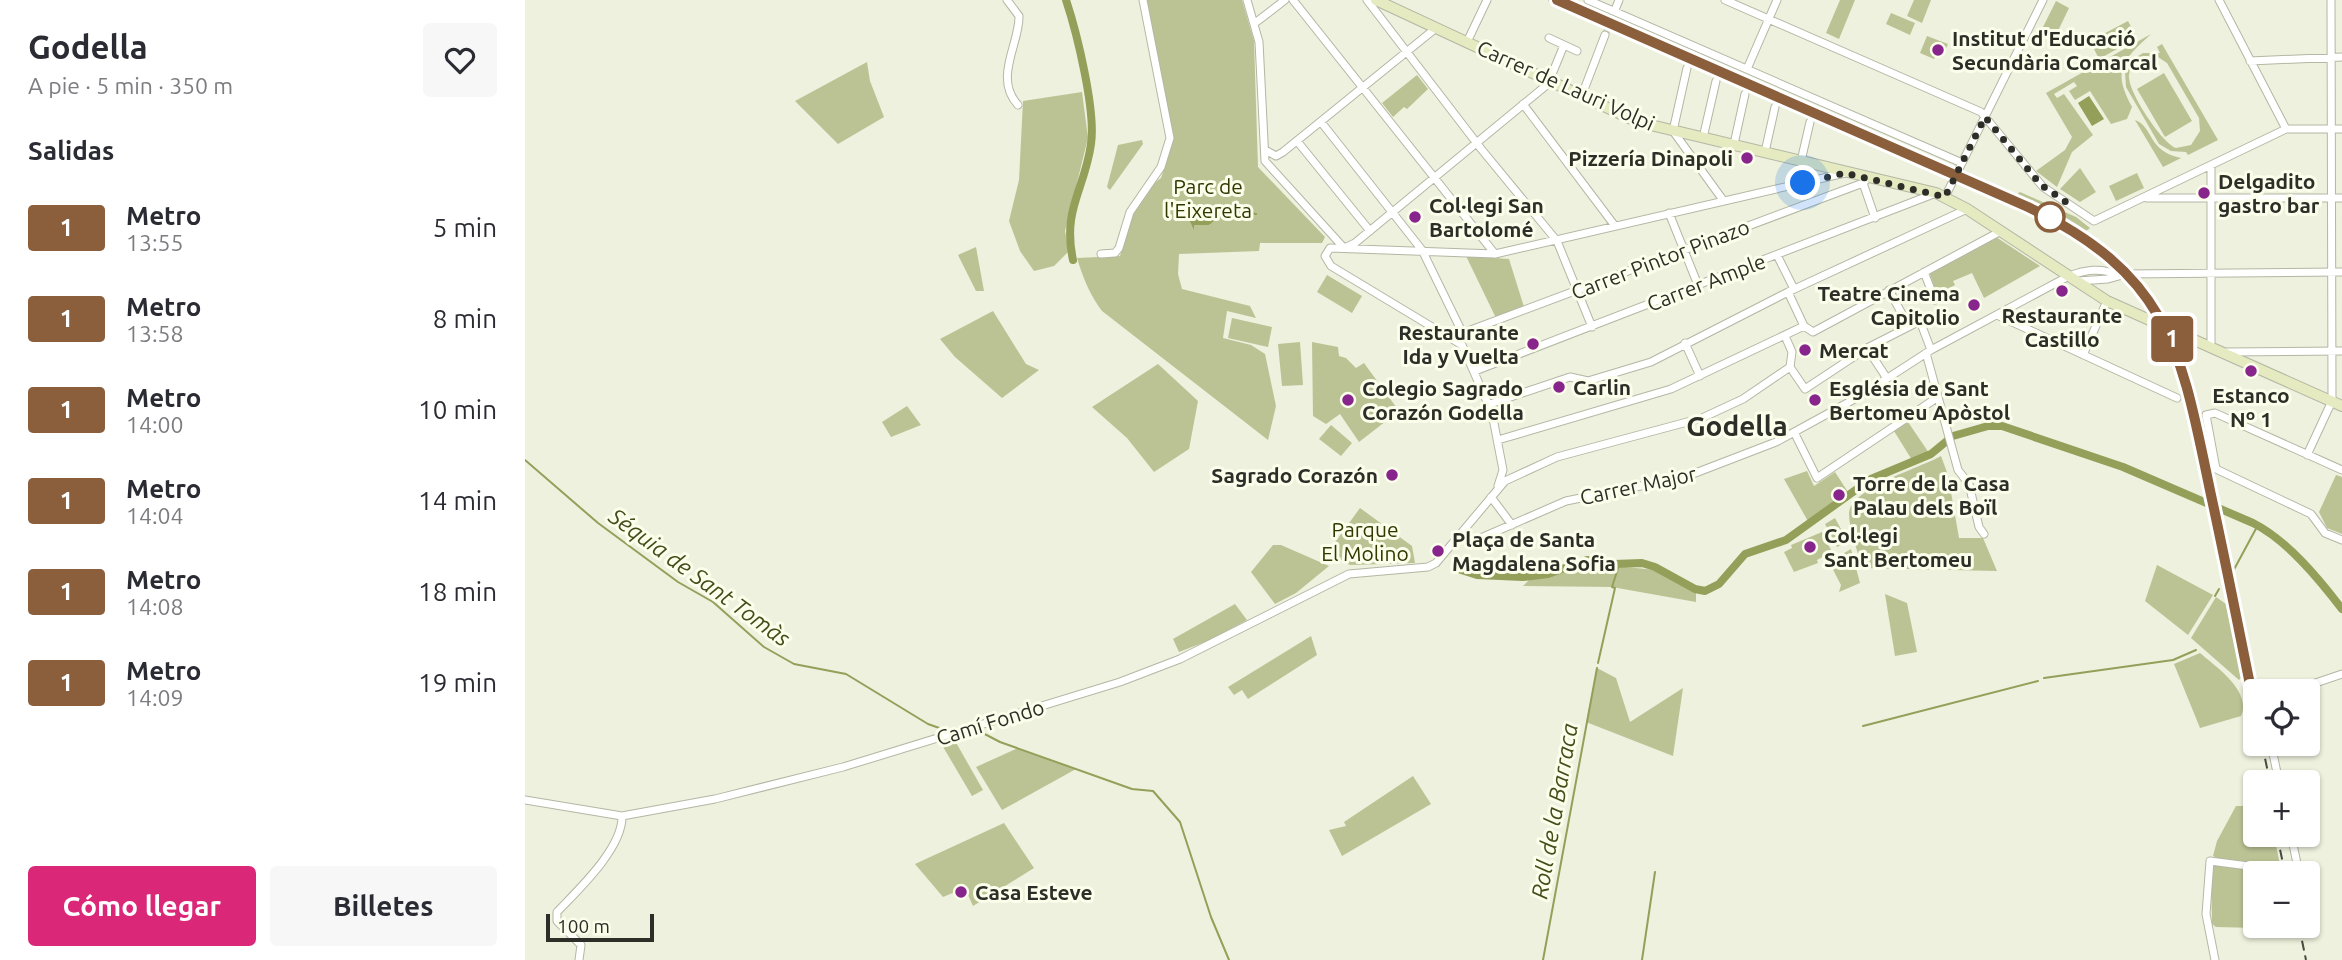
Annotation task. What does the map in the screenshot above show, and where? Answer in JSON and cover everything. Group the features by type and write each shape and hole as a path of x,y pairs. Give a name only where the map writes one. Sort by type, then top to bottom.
{"street":[{"path":"1007,0 1019,16 1008,70 1011,94 1018,104"},
{"path":"1101,254 1115,253 1119,248 1128,217 1161,167 1170,138 1143,0"},
{"path":"1247,0 1255,23 1267,165 1344,248"},
{"path":"1255,23 1285,0"},
{"path":"1293,0 1495,254"},
{"path":"1367,0 1476,142 1557,241 1592,327"},
{"name":"Carrer de Lauri Volpi","path":"1376,0 1639,122 1801,161 1865,181 1941,195 1968,209 2107,300 2337,403"},
{"path":"1467,42 1487,0"},
{"path":"1588,0 1962,163"},
{"path":"1615,10 1619,0"},
{"path":"1725,0 1965,104 1985,117 2043,187 2094,221 2286,129 2342,130"},
{"path":"1747,69 1777,0"},
{"path":"1941,195 1962,163 2043,0"},
{"path":"2219,0 2286,129"},
{"path":"2307,455 2337,403 2332,351 2330,272 2332,0"},
{"path":"1265,150 1276,156 1436,28"},
{"path":"1582,95 1605,34"},
{"path":"1549,38 1577,51"},
{"path":"1344,248 1370,231 1550,81 1564,45"},
{"path":"2251,61 2342,57"},
{"path":"1687,68 1673,131 1723,200"},
{"path":"1703,138 1716,81"},
{"path":"1734,144 1745,94"},
{"path":"1523,104 1615,226"},
{"path":"1765,152 1775,107"},
{"path":"1321,122 1422,250 1463,334"},
{"path":"1801,161 1810,122"},
{"path":"1297,141 1370,231"},
{"path":"2211,166 2211,346"},
{"path":"1460,535 1491,497 1503,470 1490,404 1475,371 1462,345 1331,266 1326,260 1328,250 1344,248 1495,254 1845,173"},
{"path":"1865,181 1875,218"},
{"name":"Carrer Pintor Pinazo","path":"1451,337 1865,181"},
{"name":"Carrer Ample","path":"1475,371 1941,195"},
{"path":"2143,198 2342,198"},
{"path":"1490,404 1570,377 1588,381 1660,358 1791,290 1968,209"},
{"path":"1669,214 1698,285"},
{"path":"1777,255 1804,326 1813,332 2001,231"},
{"path":"1924,272 1935,300"},
{"path":"2073,278 2108,279 2117,275 2134,274 2342,272"},
{"name":"Carrer Major","path":"1460,535 1474,541 1566,501 1685,477 1795,434 1860,396 1886,376 1997,315 2073,278"},
{"path":"1889,290 1908,326"},
{"path":"2083,355 2107,300"},
{"path":"1997,315 2177,398"},
{"path":"1785,336 1792,352 1790,367 1805,389 1867,348 1923,319 1938,397 1958,470 1969,484 1979,527 1984,534"},
{"path":"1498,440 1671,389 1804,326"},
{"path":"1685,343 1700,376"},
{"path":"1867,348 1886,376"},
{"path":"2224,352 2342,351"},
{"path":"1498,486 1557,457 1702,418 1743,399 1790,367"},
{"path":"1795,434 1817,478 1938,397"},
{"path":"2342,470 2215,413 2208,413 2206,421 2216,469 2311,514 2325,533 2342,540"},
{"path":"1491,497 1512,524"},
{"name":"Camí Fondo","path":"525,800 622,816 715,799 843,767 1083,693 1202,650 1349,574 1428,567 1436,563 1460,535"},
{"path":"2320,681 2342,674"},
{"path":"579,960 580,945 557,921 557,912 606,855 617,838 622,816"},
{"path":"2215,960 2206,914 2210,861 2279,870 2298,868 2294,847"}],"green space":[{"name":"Parc de l'Eixereta","path":"1145,0 1242,0 1254,41 1258,167 1325,237 1322,243 1260,243 1259,251 1179,254 1178,274 1182,289 1250,306 1256,318 1227,311 1223,338 1251,345 1265,354 1276,406 1268,440 1102,311 1087,286 1077,258 1120,256 1132,214 1153,184 1161,178 1173,141"},
{"path":"1840,0 1855,0 1839,39 1826,33"},
{"path":"1914,0 1931,0 1922,23 1907,16"},
{"path":"2056,1 2069,8 2057,33 2043,27"},
{"path":"1891,13 1915,23 1910,35 1886,24"},
{"path":"2128,21 2137,38 2099,59 2090,41"},
{"path":"2151,34 2127,59 2123,67 2122,84 2132,107 2127,119 2111,124 2090,91 2075,100 2069,91 2077,86 2074,82 2054,94 2057,98 2064,94 2093,135 2072,152 2057,187 2036,171 2065,150 2072,137 2046,93"},
{"path":"1927,36 1948,44 1942,57 1936,55 1934,59 1920,53"},
{"path":"2162,44 2218,140 2188,155 2186,152 2171,151 2159,144 2126,87 2125,72 2130,61 2143,53 2160,53 2157,47","holes":["2147,56 2158,57 2167,63 2199,118 2200,131 2191,145 2176,148 2162,137 2139,104 2130,83 2129,75 2133,65"]},
{"path":"867,62 870,81 884,117 838,144 795,101"},
{"path":"2164,73 2192,121 2165,137 2137,89"},
{"path":"1417,75 1428,89 1407,109 1404,107 1393,117 1382,103"},
{"path":"1082,92 1088,138 1065,231 1069,251 1054,266 1034,271 1020,251 1009,221 1019,180 1023,101"},
{"path":"2135,120 2141,123 2162,150 2181,158 2163,167"},
{"path":"1142,140 1143,144 1110,190 1107,187 1118,145"},
{"path":"2080,168 2096,192 2080,202 2060,189"},
{"path":"2137,173 2144,188 2116,201 2109,186"},
{"path":"2020,192 2076,217 2090,228 2086,231 2016,195"},
{"path":"1996,237 2040,266 1984,298 1972,273 1953,281 1955,285 1946,290 1950,298 1939,299 1929,272"},
{"path":"976,247 984,291 976,291 958,255"},
{"path":"1466,256 1509,259 1524,307 1496,318"},
{"path":"1327,275 1362,296 1352,313 1317,292"},
{"path":"993,311 1026,364 1039,370 1002,398 955,357 940,339"},
{"path":"1232,318 1272,327 1268,347 1228,338"},
{"path":"1300,342 1303,385 1282,386 1278,344"},
{"path":"1312,342 1338,347 1339,356 1346,358 1356,368 1364,363 1399,411 1359,442 1340,414 1326,424 1313,416"},
{"path":"1158,364 1198,401 1189,449 1154,472 1127,438 1092,407"},
{"path":"907,406 921,425 891,437 882,422"},
{"path":"1908,422 1929,453 1912,460 1894,431"},
{"path":"1331,425 1352,443 1341,456 1319,439"},
{"path":"1941,456 1948,475 1959,538 1983,538 1997,571 1862,568 1849,520 1853,504 1873,487"},
{"path":"1807,471 1814,486 1835,472 1848,492 1809,523 1784,479"},
{"path":"2336,475 2342,477 2342,534 2327,528 2319,512"},
{"name":"Parque El Molino","path":"1360,508 1412,546 1415,563 1350,565 1328,552"},
{"path":"1835,518 1848,542 1837,547 1825,524"},
{"path":"1822,532 1832,552 1817,560 1818,563 1794,572 1784,552 1792,548 1791,545"},
{"path":"1273,545 1281,545 1329,566 1296,593 1275,604 1251,572"},
{"path":"1851,549 1860,583 1839,592 1841,585 1829,562"},
{"path":"1595,564 1656,570 1696,593 1696,602 1612,587 1523,586 1530,579"},
{"path":"2157,565 2213,595 2188,635 2145,601"},
{"path":"1885,594 1907,603 1917,652 1895,656"},
{"path":"2216,597 2226,604 2242,677 2239,680 2191,638"},
{"path":"1235,604 1247,620 1210,640 1179,652 1173,639"},
{"path":"1311,636 1317,655 1248,699 1242,690 1234,695 1228,687"},
{"path":"2200,653 2223,672 2237,689 2243,707 2241,716 2200,728 2174,664"},
{"path":"1597,668 1616,678 1630,722 1683,688 1673,756 1586,722"},
{"path":"954,739 983,790 972,796 942,745"},
{"path":"1018,748 1076,769 1002,810 976,767"},
{"path":"1413,776 1431,804 1342,856 1329,830 1346,826 1344,822"},
{"path":"2236,806 2243,806 2243,847 2276,847 2279,861 2223,861 2213,856 2217,841"},
{"path":"1004,823 1034,868 973,906 965,888 943,897 915,864"},
{"path":"2217,865 2243,868 2243,928 2216,927 2212,924 2211,869"}],"shaded area":[{"path":"2089,96 2104,119 2092,126 2078,103"},
{"path":"1206,208 1214,212 1209,225 1194,225 1194,230 1188,217"}],"waterway":[{"path":"1066,0 1085,72 1092,130 1088,160 1072,213 1070,242 1073,260"},
{"path":"1225,207 1256,214"},
{"path":"1210,223 1220,210"},
{"path":"1953,436 1988,426 2002,426 2123,467 2253,523 2290,550 2342,609"},
{"path":"1455,568 1477,575 1523,577 1548,574 1587,560 1614,564 1642,563 1655,567 1695,589 1705,591 1719,584 1745,554 1786,540 1871,479 1931,454 1948,440"},
{"name":"Séquia de Sant Tomàs","path":"525,460 598,523 678,582 713,602 764,647 794,664 846,674 928,724 945,730"},
{"path":"2231,575 2258,525"},
{"name":"Roll de la Barraca","path":"1598,663 1615,588 1612,587 1619,565"},
{"path":"2215,596 2219,589"},
{"path":"2044,678 2173,660 2196,650"},
{"name":"Roll de la Barraca","path":"1543,960 1597,668"},
{"path":"1863,726 2038,681"},
{"name":"Séquia de Sant Tomàs","path":"958,736 977,730 1000,742 1132,789 1153,791 1180,822 1211,917 1229,960"},
{"path":"1642,960 1655,872"}],"tunnel":[{"path":"1605,35 1615,10"}],"railway":[{"path":"1549,0 2046,219 2086,243 2114,266 2153,311 2175,352 2191,410 2246,679"},
{"path":"2265,756 2267,770"},
{"path":"2280,847 2282,861"},
{"path":"2301,938 2306,960"}],"metro line":[{"name":"1","path":"1557,0 2028,207 2075,231 2119,267 2142,292 2166,326 2185,373 2249,679"}],"place":[{"name":"Institut d'Educació Secundària Comarcal","path":"1938,50"},
{"name":"Pizzería Dinapoli","path":"1747,158"},
{"name":"Delgadito gastro bar","path":"2204,193"},
{"name":"Col·legi San Bartolomé","path":"1415,217"},
{"name":"Restaurante Castillo","path":"2062,291"},
{"name":"Teatre Cinema Capitolio","path":"1974,305"},
{"name":"Restaurante Ida y Vuelta","path":"1533,344"},
{"name":"Mercat","path":"1805,350"},
{"name":"Estanco Nº 1","path":"2251,371"},
{"name":"Carlin","path":"1559,387"},
{"name":"Colegio Sagrado Corazón Godella","path":"1348,400"},
{"name":"Església de Sant Bertomeu Apòstol","path":"1815,400"},
{"name":"Sagrado Corazón","path":"1392,475"},
{"name":"Torre de la Casa Palau dels Boïl","path":"1839,495"},
{"name":"Col·legi Sant Bertomeu","path":"1810,547"},
{"name":"Plaça de Santa Magdalena Sofia","path":"1438,551"},
{"name":"Casa Esteve","path":"961,892"}],"district":[{"name":"Godella","path":"1737,425"}],"route":[{"path":"1803,183 1845,173 1945,197 1985,117 2041,185 2066,202 2050,217"}]}
